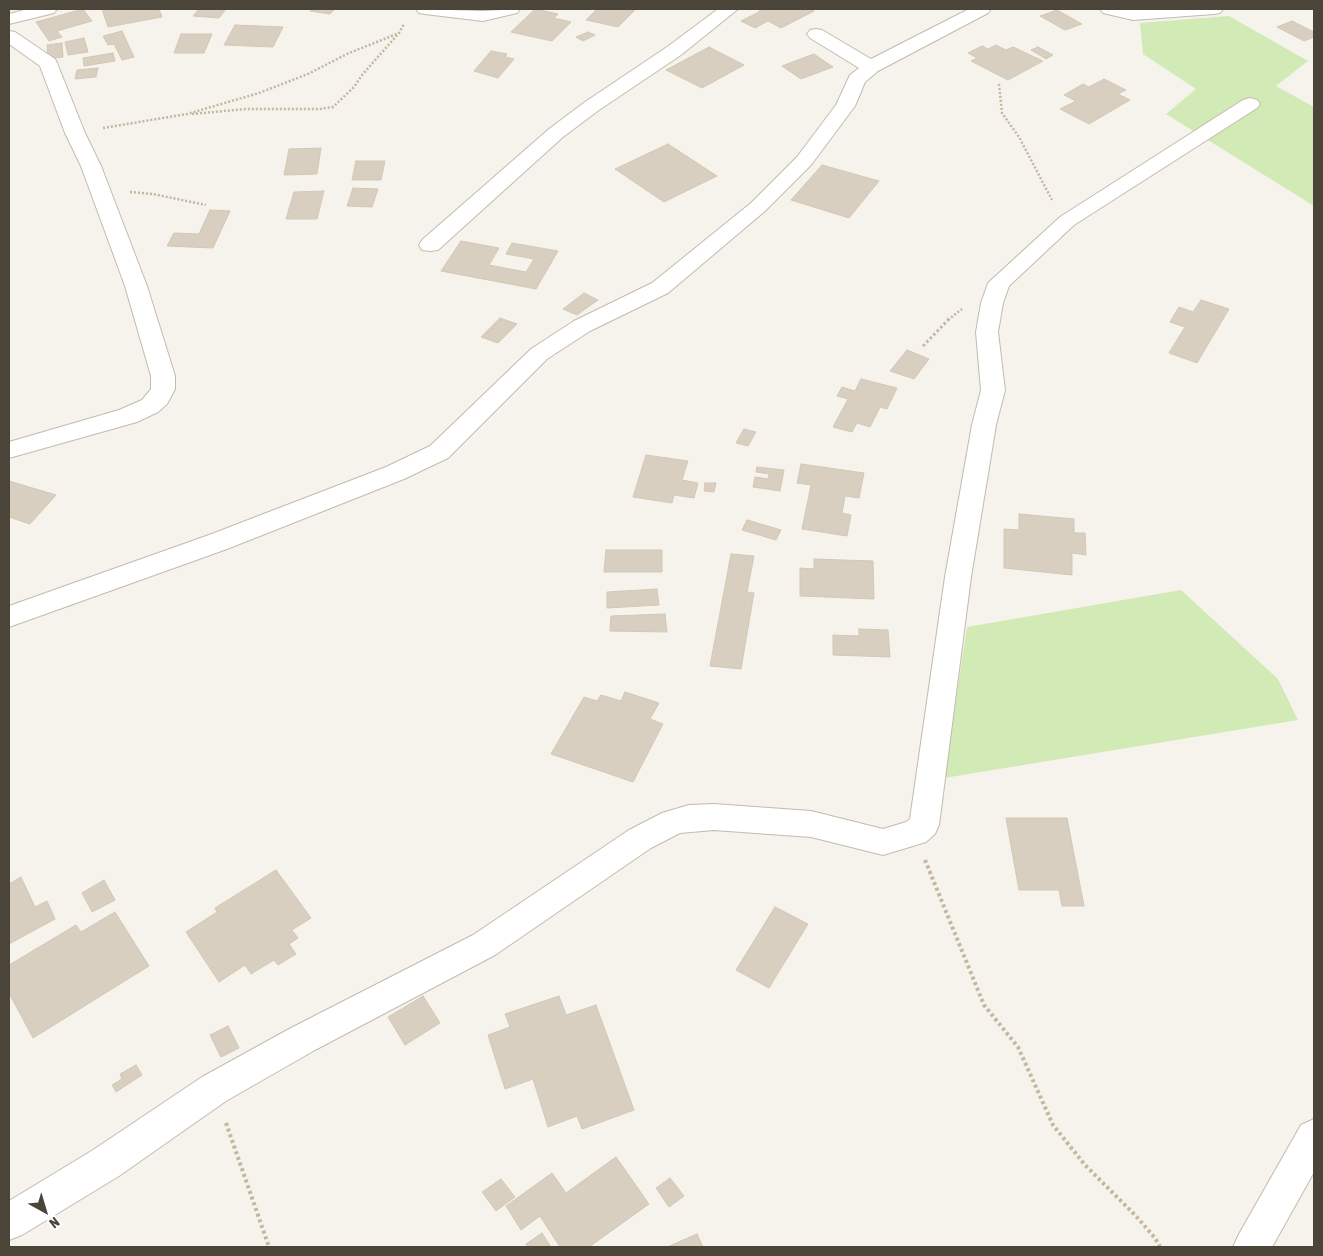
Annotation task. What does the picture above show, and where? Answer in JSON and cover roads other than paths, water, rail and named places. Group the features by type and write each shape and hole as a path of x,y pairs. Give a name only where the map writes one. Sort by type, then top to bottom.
{"street":[{"path":"9,19 48,9"},
{"path":"425,9 484,16 511,9"},
{"path":"430,245 531,153 556,133 592,106 674,51 729,9"},
{"path":"9,617 227,538 395,473 439,452 539,354 560,338 582,326 660,288 758,207 804,161 845,106 857,79 871,67 982,9"},
{"path":"1109,9 1132,15 1214,9"},
{"path":"816,34 871,67"},
{"path":"9,36 48,63 136,286 164,376 163,389 159,398 150,406 128,416 9,450"},
{"path":"9,1222 106,1163 214,1089 303,1039 484,945 640,839 673,822 689,818 714,817 811,824 883,842 915,832 924,825 958,577 984,425 993,390 987,332 992,302 999,283 1067,221 1250,104"},
{"path":"1252,1247 1314,1137"}]}
